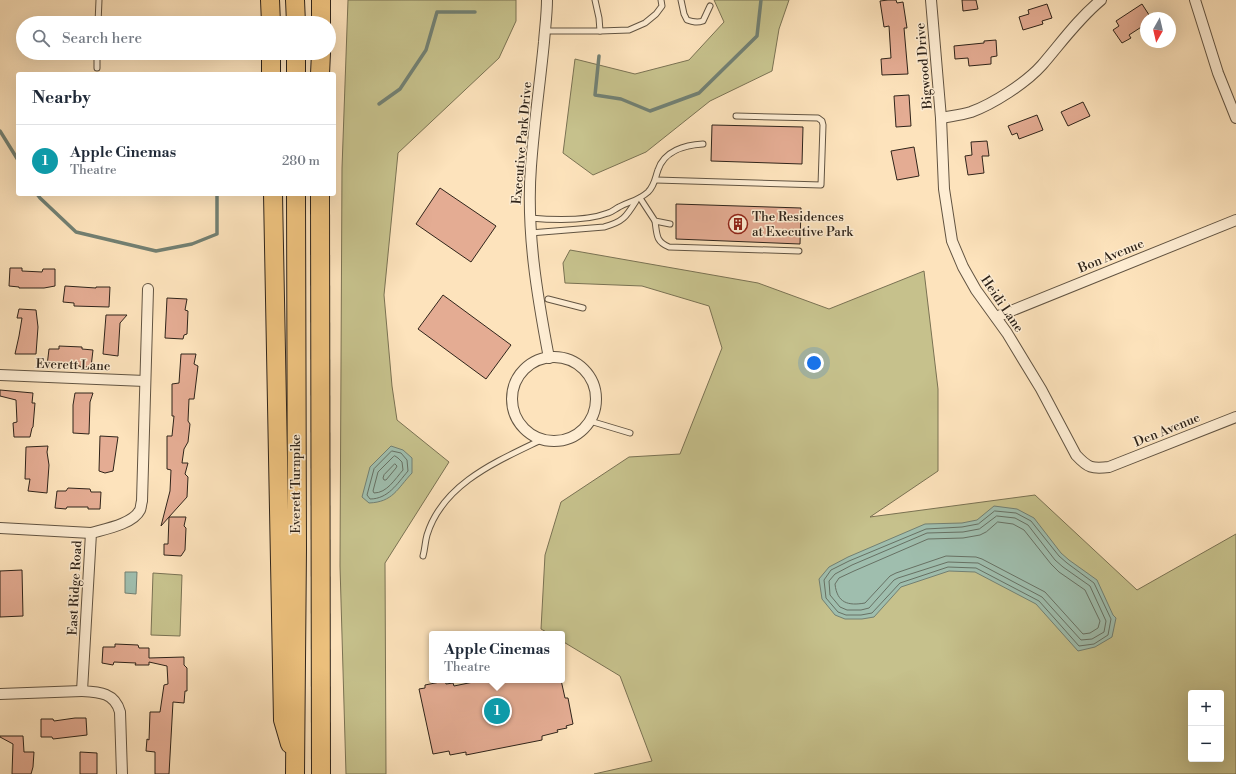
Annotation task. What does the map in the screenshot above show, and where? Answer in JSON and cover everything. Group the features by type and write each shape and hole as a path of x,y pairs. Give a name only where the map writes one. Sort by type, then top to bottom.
{"highway":[{"path":"270,0 271,16"},
{"path":"296,0 296,16"},
{"path":"321,0 321,16"},
{"path":"271,60 271,72"},
{"path":"296,60 296,72"},
{"path":"320,72 321,60"},
{"path":"273,196 283,720 295,768"},
{"name":"Everett Turnpike","path":"295,768 297,549 296,196"},
{"name":"Everett Turnpike","path":"320,196 321,774"}],"street":[{"name":"Executive Park Drive","path":"547,0 530,167 530,233 549,358"},
{"name":"Bigwood Drive","path":"931,0 941,118 970,112 985,106 1021,84 1041,67 1089,9 1101,0"},
{"path":"1195,0 1218,73 1236,117"},
{"name":"Heidi Lane","path":"941,118 944,189 952,241 963,267 976,290 1007,333 1041,389 1076,455 1084,464 1096,469 1109,467"},
{"name":"Bon Avenue","path":"996,318 1236,220"},
{"name":"East Ridge Road","path":"82,691 91,533 125,523 136,515 140,509 142,501 148,289"},
{"path":"549,358 562,358 574,363 589,376 596,395 595,409 590,421 577,434 561,440 551,441 529,433 519,422 514,410 513,398 515,386 520,376 533,364 549,358"},
{"name":"Everett Lane","path":"0,375 145,381"},
{"name":"Den Avenue","path":"1109,467 1236,416"},
{"path":"0,528 91,533"},
{"path":"0,694 82,691 110,696 115,700 120,712 122,774"}],"lane":[{"path":"98,16 99,0"},
{"path":"595,0 600,32"},
{"path":"545,31 600,32 630,30 645,23 656,14 662,6 661,0"},
{"path":"680,0 686,20 692,22 699,22 703,20 710,6"},
{"path":"97,60 97,68"},
{"path":"656,180 821,185 822,120 818,118 736,116"},
{"path":"530,233 604,227 610,225 625,217 638,199 652,188 656,180 660,164 670,153 693,144 703,144"},
{"path":"530,218 570,219 598,216 610,213 618,207 638,199"},
{"path":"638,199 655,221 658,239 661,244 669,247 799,251"},
{"path":"655,221 670,224"},
{"path":"548,298 582,308"},
{"path":"590,421 630,433"},
{"path":"423,556 427,536 434,519 444,503 456,490 467,480 487,467 543,439"}],"shaded area":[{"path":"348,0 516,0 516,21 499,58 398,153 384,295 392,386 397,420 449,462 385,563 386,774 346,774 340,566 342,168"},
{"path":"714,0 789,0 779,29 772,71 710,101 646,152 593,175 563,153 575,59 635,74 689,60 724,22"},
{"path":"570,250 758,283 829,309 924,271 938,389 938,471 870,517 1035,495 1137,590 1236,534 1236,774 594,774 652,761 620,676 565,643 565,631 545,631 541,629 545,555 561,502 629,457 680,454 722,348 709,306 642,286 565,283 563,263"},
{"path":"153,573 182,575 180,636 151,635"}],"water":[{"path":"391,446 403,450 412,458 412,473 394,494 384,500 369,503 362,497 370,467"},
{"path":"994,506 1017,509 1034,518 1061,553 1097,580 1113,615 1116,618 1112,637 1095,647 1078,651 1036,604 975,572 949,571 901,587 874,617 845,619 835,615 822,599 819,579 829,567 848,557 925,524 962,523 977,520"},
{"path":"125,572 137,572 136,594 125,593"}],"building":[{"path":"896,0 897,3 903,2 907,28 904,28 908,74 882,75 881,59 891,58 889,26 884,27 880,1"},
{"path":"962,0 976,0 978,9 963,11"},
{"path":"1047,4 1052,18 1042,21 1043,24 1023,30 1019,17 1029,14 1028,10"},
{"path":"1142,4 1147,12 1140,12 1140,28 1129,35 1131,38 1122,43 1113,30 1119,26 1116,21"},
{"path":"996,40 997,56 991,57 991,64 969,66 968,58 955,59 954,46 984,43 984,41"},
{"path":"909,95 911,126 896,127 894,96"},
{"path":"1083,102 1090,116 1068,126 1061,112"},
{"path":"1037,115 1043,130 1019,139 1017,133 1012,135 1008,126"},
{"path":"712,125 803,127 802,164 711,161"},
{"path":"987,141 989,156 982,156 984,173 968,175 965,156 972,155 971,142"},
{"path":"914,147 919,176 897,180 891,151"},
{"path":"440,188 496,226 471,262 416,224"},
{"name":"The Residences at Executive Park","path":"676,204 801,208 800,244 676,239"},
{"path":"10,268 22,268 22,271 42,272 43,269 55,269 55,286 44,288 19,288 9,286"},
{"path":"65,286 96,288 110,287 109,307 74,306 74,303 63,302"},
{"path":"443,295 511,345 486,379 418,329"},
{"path":"167,298 187,299 185,310 188,311 187,334 184,335 183,339 165,338"},
{"path":"19,309 36,310 38,327 36,354 15,354 22,318 17,318"},
{"path":"106,315 127,315 120,323 118,356 103,354"},
{"path":"59,346 82,347 82,349 93,350 91,367 60,365 51,367 47,366 49,349 59,349"},
{"path":"181,354 196,354 194,364 198,366 194,399 189,399 188,421 190,424 188,442 184,449 182,463 188,463 185,474 188,477 187,497 161,526 170,491 171,470 167,469 167,436 172,436 174,416 172,416 172,384 179,383"},
{"path":"0,390 33,393 32,403 35,403 33,427 30,437 14,437 13,423 17,422 16,400 0,396"},
{"path":"75,393 93,393 90,402 89,434 73,433 73,405"},
{"path":"100,436 118,437 113,471 105,473 99,471"},
{"path":"48,446 47,452 49,465 47,493 28,491 30,479 25,479 26,447"},
{"path":"68,488 90,489 91,492 101,492 100,509 88,509 88,507 67,507 66,509 55,508 57,491 66,491"},
{"path":"169,517 186,517 184,526 186,528 185,550 181,556 164,555 164,544 168,544"},
{"path":"22,570 23,616 0,617 0,571"},
{"path":"115,644 138,645 139,648 149,648 149,658 184,657 184,665 187,668 187,691 185,691 184,703 173,702 169,774 155,774 155,752 146,751 147,739 149,740 150,712 160,712 164,685 168,684 167,666 149,662 149,665 114,662 113,665 102,663 103,647 115,647"},
{"path":"435,683 453,683 454,686 468,683 562,683 565,698 568,698 573,724 566,726 567,728 557,730 558,732 542,736 542,740 466,755 466,752 450,755 449,751 433,754 419,689 425,688 425,685"},
{"path":"86,718 87,735 53,739 52,737 41,737 41,719 53,719 54,721"},
{"path":"0,736 23,736 24,752 34,752 31,774 12,774 13,744"},
{"path":"80,752 97,753 97,774 80,774"}],"waterway":[{"path":"599,56 595,95 621,99 650,111 699,93 757,36 761,0"},
{"path":"379,104 400,89 426,50 437,12 475,12"},
{"path":"0,131 16,157"},
{"path":"38,196 76,232 156,251 192,244 217,234 217,196"}],"place":[{"name":"The Residences at Executive Park","path":"738,224"},
{"name":"Apple Cinemas","path":"497,711"}]}
